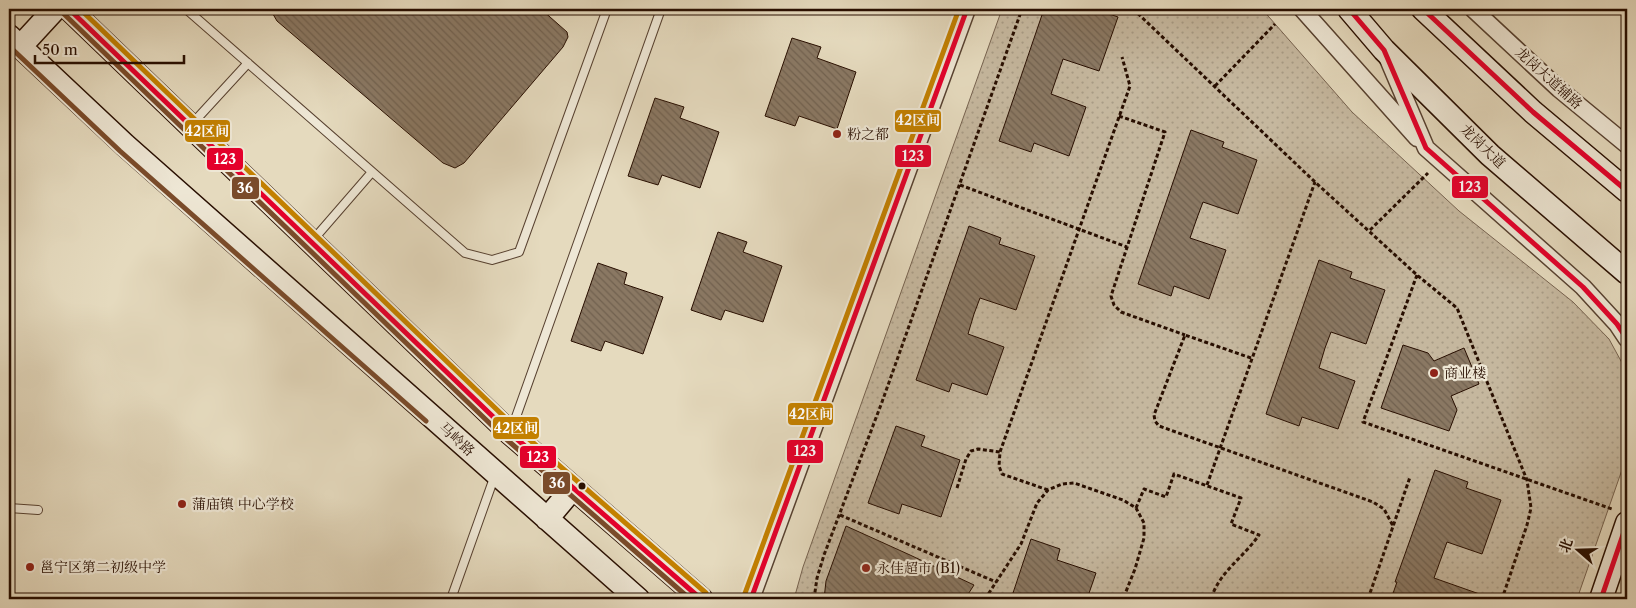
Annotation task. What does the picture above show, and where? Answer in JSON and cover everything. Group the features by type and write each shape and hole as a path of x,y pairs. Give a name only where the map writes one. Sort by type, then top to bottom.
{"street":[{"path":"14,42 55,9"},
{"path":"69,9 510,433 701,599"},
{"path":"751,599 966,9"},
{"path":"1302,9 1426,148 1584,287 1617,324 1627,340"},
{"name":"龙岗大道","path":"1349,9 1384,50 1490,155 1627,273"},
{"path":"1423,9 1533,112 1627,191"},
{"name":"龙岗大道辅路","path":"1473,9 1559,89 1627,145"},
{"name":"马岭路","path":"14,42 125,145 638,599"},
{"path":"1384,50 1426,148"},
{"path":"547,519 573,488"},
{"path":"1601,599 1623,517"}],"lane":[{"path":"186,9 466,252 492,260 519,252 607,9"},
{"path":"510,433 660,9"},
{"path":"190,126 248,63"},
{"path":"311,242 372,172"},
{"path":"450,599 496,474"},
{"path":"9,508 38,510"}],"path":[{"path":"814,599 817,578 1022,9"},
{"path":"1133,9 1315,182 1370,230 1417,275 1457,308 1527,480 1531,508 1502,599"},
{"path":"1215,86 1275,24"},
{"path":"1048,490 1002,474 999,466 1000,452 1130,86 1122,57"},
{"path":"1119,116 1165,132 1111,296 1114,305 1121,312 1252,358"},
{"path":"1370,230 1440,161"},
{"path":"1207,485 1315,182"},
{"path":"960,184 1127,247"},
{"path":"1417,275 1363,422 1527,480 1623,517"},
{"path":"1185,335 1154,415 1155,421 1159,426 1373,502 1384,509 1392,526"},
{"path":"957,488 966,459 971,451 978,449 1000,452"},
{"path":"1136,508 1144,489 1166,497 1174,474 1241,498 1231,524 1259,535 1251,547 1230,566 1210,599"},
{"path":"1368,599 1410,477"},
{"path":"985,599 1020,544 1037,503 1048,490 1062,484 1074,483 1123,500 1136,508 1144,523 1144,538 1135,570 1123,599"},
{"path":"840,515 996,582"}],"shaded area":[{"path":"1002,9 1262,9 1352,112 1459,211 1573,302 1609,339 1627,372 1627,443 1624,464 1577,599 794,599 803,567"}],"building":[{"path":"270,9 541,9 567,32 568,37 563,47 464,163 455,168 443,163 277,21"},
{"path":"1044,9 1095,9 1118,17 1099,71 1063,59 1051,94 1086,107 1069,156 1034,143 1031,152 999,141"},
{"path":"792,38 821,47 817,58 856,72 837,129 799,116 795,126 765,116"},
{"path":"655,98 684,107 680,118 719,132 700,188 662,175 658,185 628,176"},
{"path":"1191,130 1224,142 1222,147 1257,160 1238,214 1203,202 1190,238 1226,250 1209,299 1174,286 1171,296 1138,284"},
{"path":"969,226 1001,238 999,244 1035,256 1016,310 980,298 974,314 968,334 1004,347 987,395 952,383 949,392 916,380"},
{"path":"718,232 747,242 743,252 782,266 763,322 725,310 721,320 691,310"},
{"path":"1319,260 1352,272 1350,278 1385,290 1366,344 1331,332 1325,348 1319,368 1355,381 1338,429 1302,417 1299,426 1266,414"},
{"path":"598,263 627,273 624,284 663,297 643,354 605,341 601,351 571,341"},
{"name":"商业楼","path":"1403,345 1428,353 1434,361 1464,348 1479,384 1451,396 1457,410 1449,431 1381,408"},
{"path":"896,426 925,436 921,446 960,460 941,517 902,504 899,514 868,503"},
{"path":"1435,470 1468,482 1466,488 1501,500 1482,554 1447,542 1434,578 1488,597 1488,599 1391,599 1397,582 1395,582"},
{"name":"永佳超市 (B1)","path":"846,526 974,585 965,599 824,599 826,581"},
{"path":"1031,539 1060,549 1057,560 1096,573 1087,599 1011,599"}],"transit line":[{"name":"123","path":"69,9 510,433 701,599"},
{"name":"42区间","path":"80,9 515,427 706,593"},
{"name":"42区间","path":"744,596 959,9"},
{"name":"123","path":"751,599 967,9"},
{"name":"123","path":"1349,9 1384,50 1426,148 1583,287 1617,324 1627,339"},
{"name":"123","path":"1423,9 1533,112 1627,191"},
{"name":"36","path":"64,14 505,438 690,599"},
{"name":"36","path":"9,46 120,151 426,421"},
{"name":"123","path":"1601,599 1627,523"}],"place":[{"name":"粉之都","path":"837,134"},
{"name":"商业楼","path":"1434,373"},
{"name":"蒲庙镇 中心学校","path":"182,504"},
{"name":"邕宁区第二初级中学","path":"30,567"},
{"name":"永佳超市 (B1)","path":"866,568"}]}
